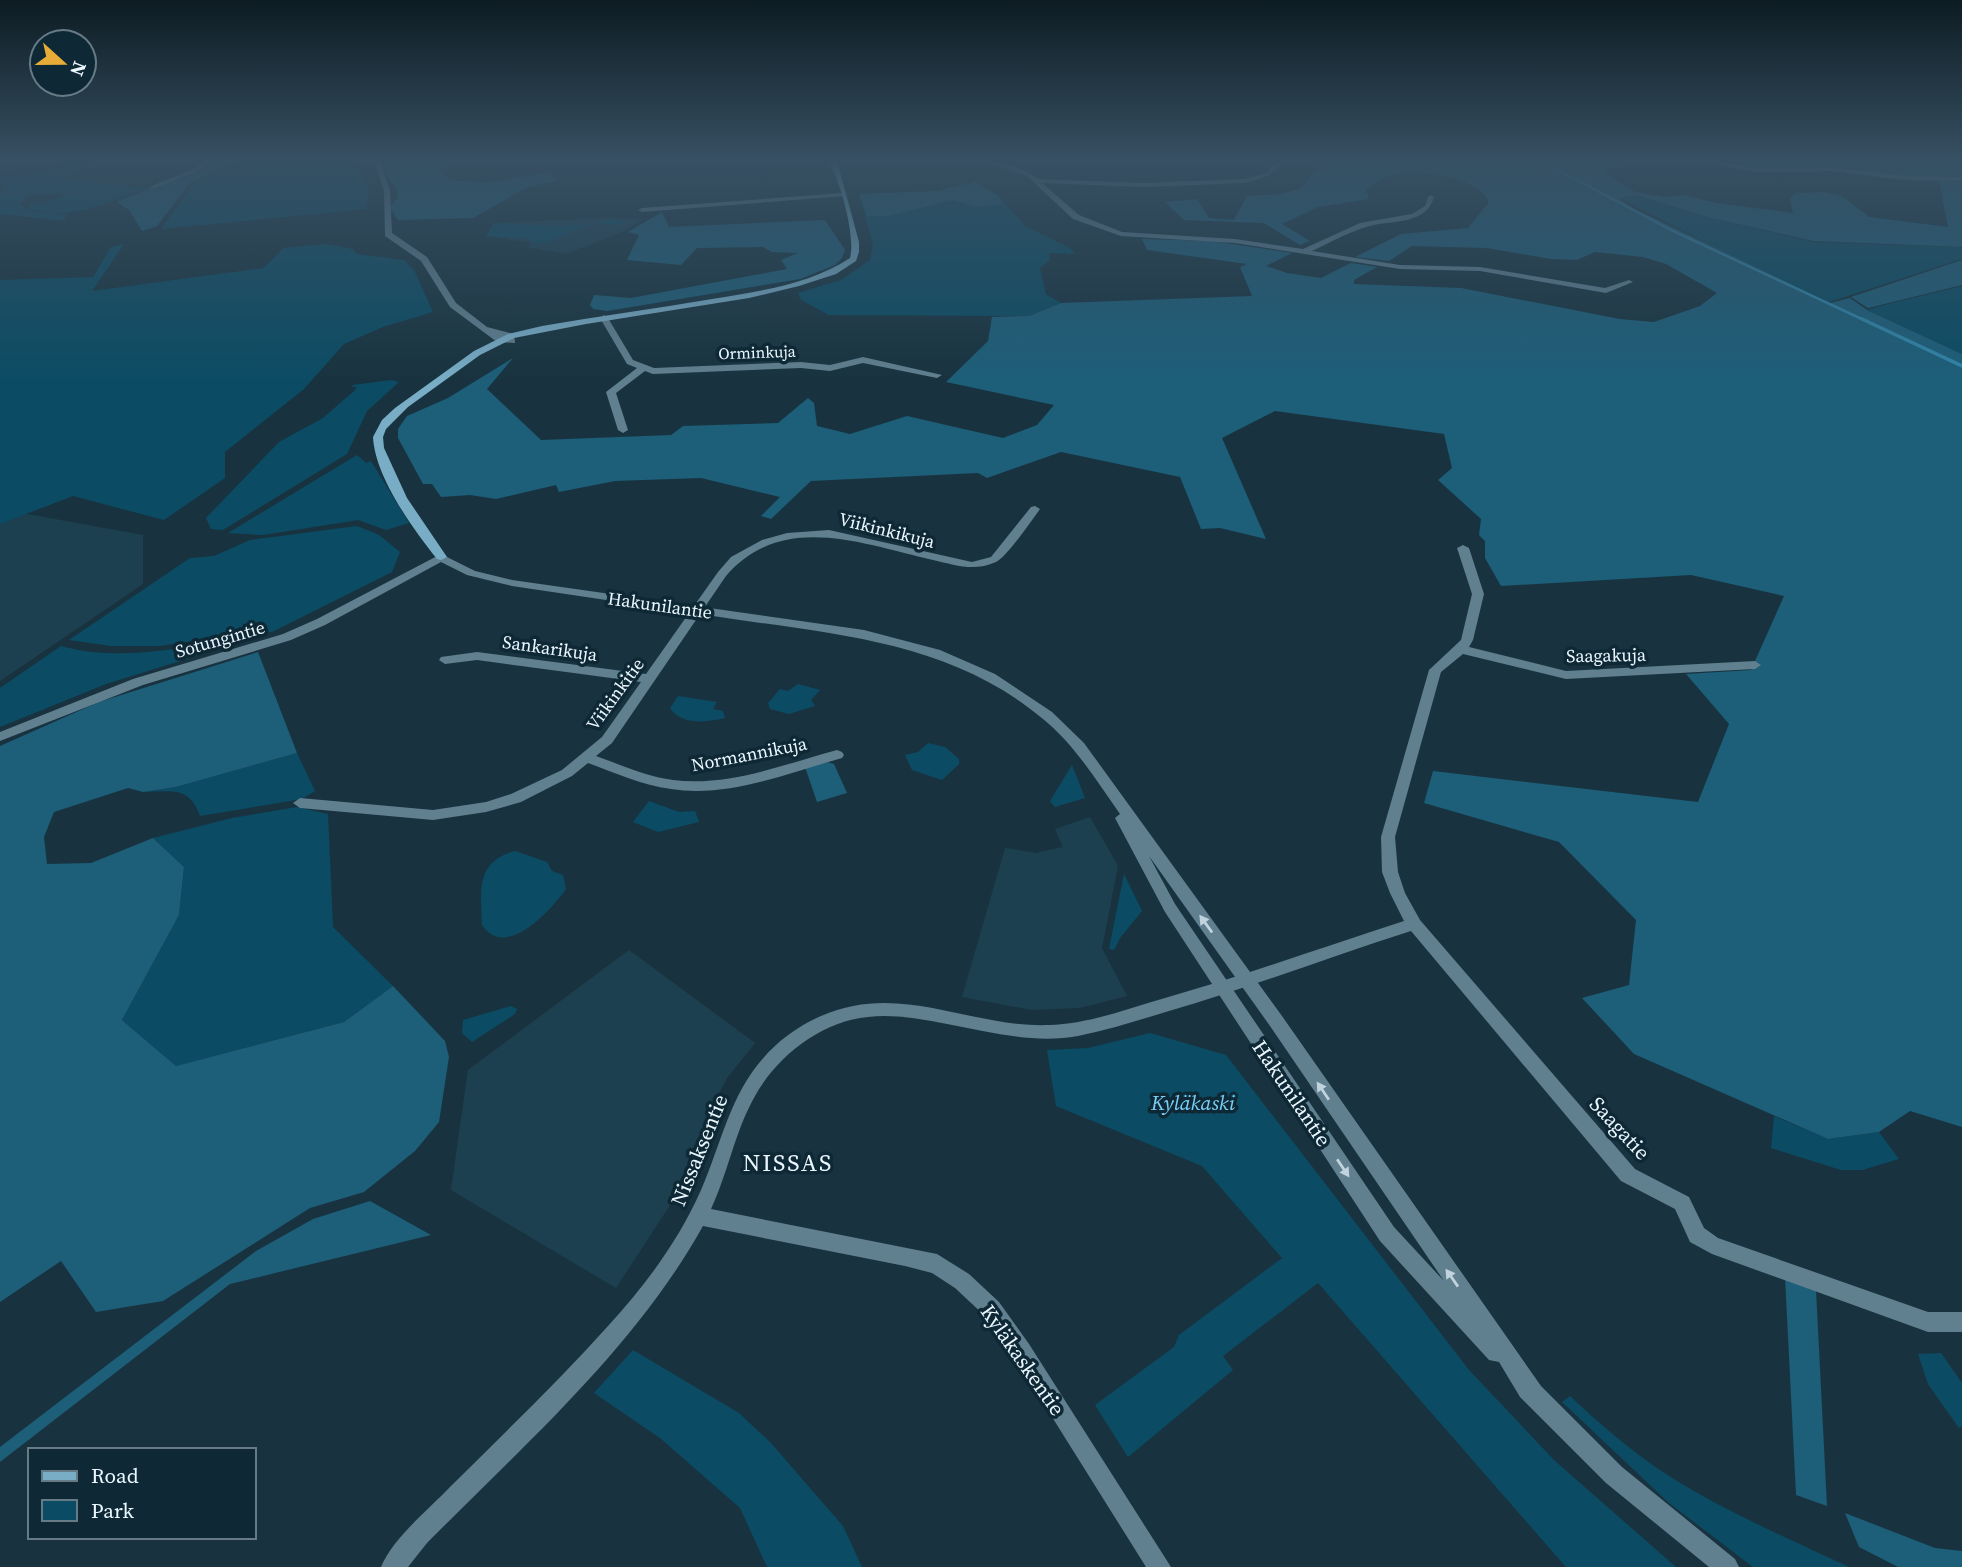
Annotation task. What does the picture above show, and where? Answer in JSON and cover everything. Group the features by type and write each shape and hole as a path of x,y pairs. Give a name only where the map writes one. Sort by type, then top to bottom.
{"main road":[{"path":"460,366 511,339 604,318 795,286 839,272 852,261 857,247 854,234"},
{"path":"441,557 380,457 377,442 384,426 401,408 476,352 500,340"}],"street":[{"path":"388,234 424,259 449,301 500,340 511,339"},
{"path":"1129,234 1235,241 1399,267 1480,269 1606,291 1629,282"},
{"path":"1303,252 1339,234"},
{"path":"604,318 627,359 642,369 611,394 623,430"},
{"path":"487,329 511,339"},
{"name":"Orminkuja","path":"642,369 653,371 801,365 830,368 863,360 937,374"},
{"name":"Viikinkikuja","path":"697,610 735,559 766,542 787,536 829,533 973,566 995,559 1035,509"},
{"name":"Saagatie","path":"1463,548 1478,594 1467,640 1435,670 1388,838 1386,859 1390,882 1414,924 1628,1175 1682,1203 1697,1235 1712,1245 1928,1322 1962,1322"},
{"name":"Hakunilantie","path":"441,557 471,573 512,583 864,634 936,653 990,677 1021,696 1064,730 1091,761 1247,979 1533,1394"},
{"name":"Sotungintie","path":"0,737 138,682 287,637 321,622 441,557"},
{"name":"Viikinkitie","path":"300,803 403,815 462,811 516,798 568,773 607,740 697,610"},
{"name":"Saagakuja","path":"1460,649 1566,675 1755,665"},
{"name":"Sankarikuja","path":"445,660 477,656 650,679"},
{"name":"Normannikuja","path":"588,758 670,785 686,786 725,782 838,755"},
{"name":"Hakunilantie","path":"1091,761 1170,908 1387,1234 1533,1394 1614,1475 1727,1567"},
{"path":"1247,979 1414,924"},
{"name":"Nissaksentie","path":"393,1567 419,1535 639,1310 698,1216 735,1115 759,1072 784,1047 815,1026 846,1012 889,1007 1034,1032 1073,1030 1247,979"},
{"name":"Kyläkaskentie","path":"698,1216 905,1256 937,1265 962,1281 992,1309 1022,1350 1159,1567"}],"shaded area":[{"path":"617,234 566,254 527,247 531,243 486,236"},
{"path":"636,234 834,234 845,250 835,265 800,279 607,311 593,309 590,305 594,295 631,298 787,269 781,260 798,253 772,252 763,247 697,248 681,265 627,260 639,235"},
{"path":"1282,234 1299,234 1310,241 1300,245"},
{"path":"1401,234 1687,234 1830,303 1850,298 1867,310 1962,354 1962,1127 1910,1111 1879,1132 1828,1139 1634,1054 1582,998 1629,985 1636,920 1559,842 1424,803 1433,771 1698,802 1729,724 1686,674 1751,670 1784,596 1691,575 1501,586 1485,558 1485,541 1479,535 1481,519 1438,480 1452,468 1444,434 1275,411 1222,438 1266,539 1220,528 1201,529 1180,477 1061,452 987,478 978,473 811,481 771,519 761,516 780,497 701,478 615,481 559,492 556,485 496,499 470,495 441,497 432,484 423,484 398,438 398,429 407,416 448,398 513,358 487,389 541,440 671,435 683,426 778,423 808,398 814,403 817,426 850,434 907,416 1003,438 1037,425 1054,405 946,382 988,341 992,317 1029,316 1061,303 1252,296 1240,267 1247,264 1147,250 1142,239 1212,241 1292,253 1266,266 1287,273 1321,278 1351,263 1377,267 1354,280 1354,284 1461,288 1620,319 1654,322 1700,306 1717,293 1666,264 1643,257 1595,252 1577,260 1551,259 1487,248 1412,246 1389,261 1355,257"},
{"path":"1783,234 1962,234 1962,247 1813,241"},
{"path":"1962,260 1962,285 1868,308 1851,297"},
{"path":"0,509 143,535 143,584 0,681"},
{"path":"258,652 297,753 176,787 143,792 128,788 54,812 44,837 47,864 91,863 153,838 184,867 179,915 122,1020 176,1066 344,1022 393,986 445,1041 449,1057 439,1122 415,1151 364,1192 310,1208 163,1301 96,1312 61,1261 0,1302 0,746 99,702"},
{"path":"827,762 834,764 847,793 817,802 805,767"},
{"path":"1090,817 1118,866 1102,948 1127,996 1079,1008 1032,1010 962,997 1005,848 1036,853 1063,847 1055,829"},
{"path":"629,950 755,1043 727,1078 706,1118 672,1202 616,1288 451,1190 468,1070"},
{"path":"370,1201 431,1235 230,1284 0,1462 0,1447 256,1251 313,1219"},
{"path":"1785,1277 1816,1290 1827,1506 1796,1495"},
{"path":"1845,1513 1935,1548 1962,1551 1962,1567 1898,1567 1859,1547"}],"green space":[{"path":"566,234 541,243 533,243 529,239 486,236"},
{"path":"870,234 1042,234 1070,248 1075,254 1049,253 1050,260 1040,268 1046,294 1061,303 1029,316 829,315 801,300 798,293 841,280 870,260 873,244"},
{"path":"1689,234 1780,234 1814,242 1962,248 1962,259 1829,302"},
{"path":"124,244 92,291 264,268 283,248 325,244 353,249 357,254 404,260 414,270 433,312 383,327 344,344 304,389 225,452 225,478 164,520 73,496 0,524 0,280 93,277 111,247"},
{"path":"1962,286 1962,354 1867,310 1880,306"},
{"path":"391,380 399,382 367,411 347,454 223,530 211,529 206,518 279,442 323,418 354,391 357,387 352,387 353,385"},
{"path":"357,455 366,463 371,461 409,523 386,530 358,520 263,535 228,533"},
{"path":"357,526 379,535 400,552 392,572 272,632 241,633 160,646 111,646 69,640 190,558 214,556 250,540"},
{"path":"251,639 106,684 0,727 0,688 61,646 83,651 127,653"},
{"path":"798,684 820,690 811,700 815,706 789,714 770,709 768,703 780,689 788,691"},
{"path":"678,696 717,702 713,709 723,711 725,718 703,721 681,718 670,708"},
{"path":"928,743 945,747 959,759 959,764 942,780 912,770 905,755 918,752"},
{"path":"297,753 315,791 302,799 200,816 191,799 178,792 143,792 176,787"},
{"path":"1072,765 1085,798 1055,807 1050,801"},
{"path":"649,801 679,812 695,811 699,822 658,832 633,822"},
{"path":"297,807 328,814 333,927 393,986 344,1022 176,1066 122,1020 179,915 184,867 153,838 232,818"},
{"path":"515,851 547,862 552,871 563,875 566,889 540,919 528,928 515,935 492,935 482,925 483,879 493,862"},
{"path":"1124,874 1142,911 1120,938 1114,950 1109,949"},
{"path":"511,1006 517,1009 515,1014 472,1042 462,1033 463,1020"},
{"name":"Kyläkaski","path":"1150,1033 1226,1055 1469,1370 1555,1461 1676,1567 1566,1567 1318,1283 1223,1356 1233,1370 1128,1457 1095,1405 1174,1347 1179,1335 1282,1258 1202,1166 1056,1106 1047,1050 1088,1048"},
{"path":"1774,1116 1828,1139 1879,1132 1899,1159 1862,1170 1841,1170 1771,1148"},
{"path":"633,1350 739,1413 770,1442 843,1526 862,1567 767,1567 740,1508 660,1438 594,1393"},
{"path":"1941,1353 1962,1383 1962,1426 1959,1428 1928,1384 1918,1354"},
{"path":"1570,1396 1616,1437 1666,1474 1733,1512 1849,1567 1753,1567 1669,1503 1562,1402"}],"waterway":[{"path":"1680,234 1866,321"},
{"path":"1862,319 1962,366"}],"district":[{"name":"NISSAS","path":"788,1162"}]}
